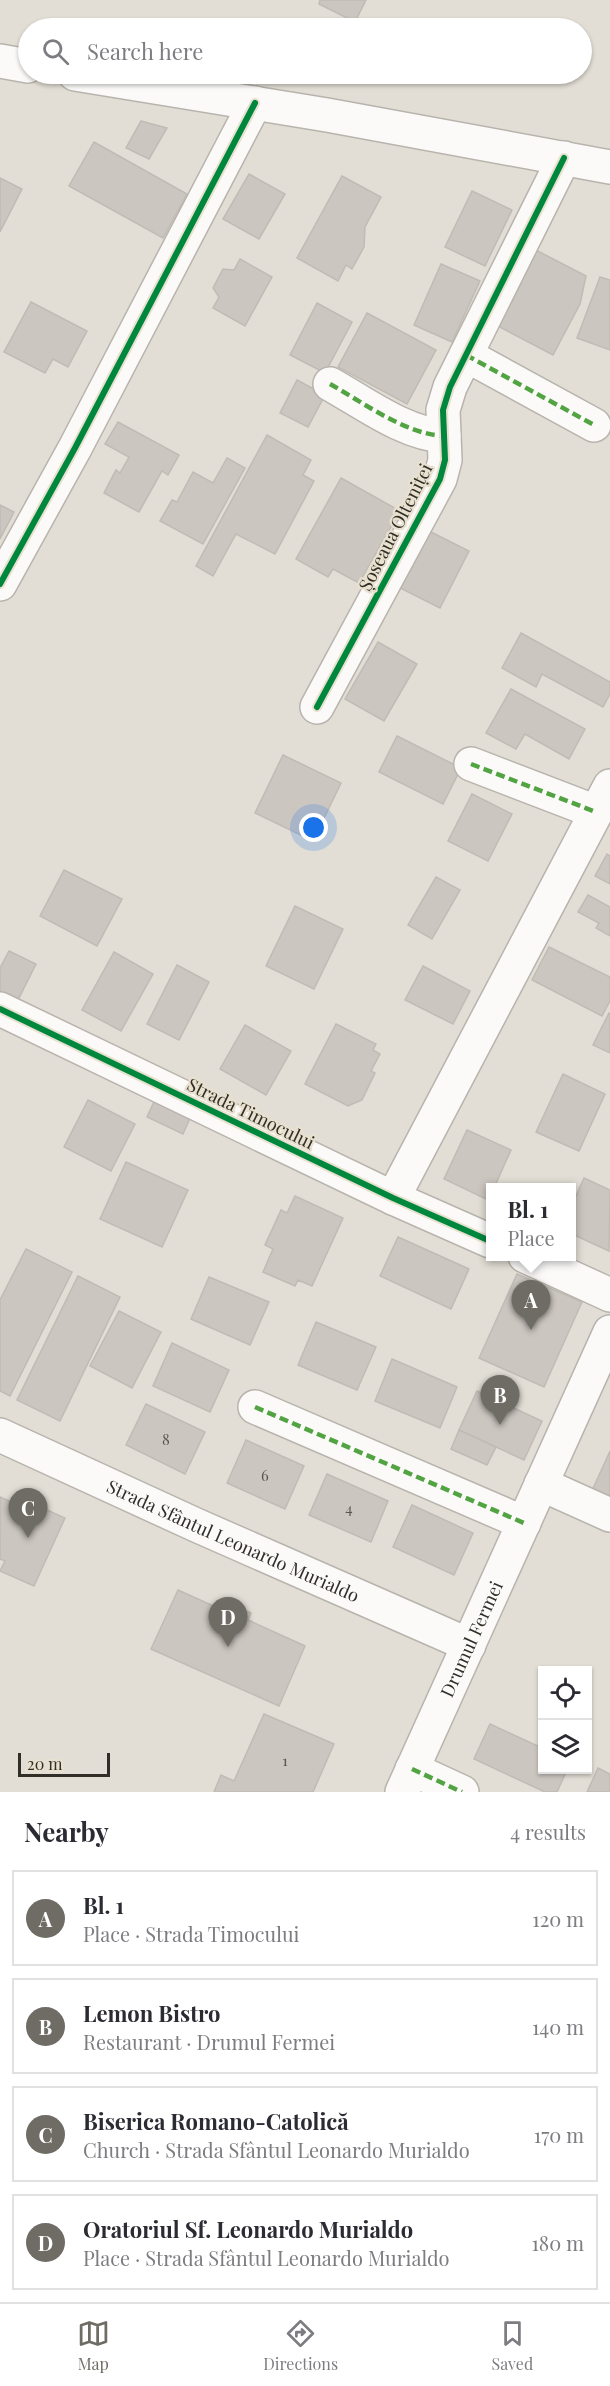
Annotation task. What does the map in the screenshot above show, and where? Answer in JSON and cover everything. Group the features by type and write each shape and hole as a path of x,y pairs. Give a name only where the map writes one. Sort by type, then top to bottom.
{"street":[{"path":"0,61 18,64"},
{"path":"137,84 610,167"},
{"path":"0,584 86,427 255,103"},
{"name":"Șoseaua Olteniței","path":"317,707 440,479 445,460 443,410 450,387 564,158"},
{"path":"466,355 594,425"},
{"path":"330,384 412,430 428,435 444,436"},
{"path":"393,1197 603,799 471,764"},
{"name":"Strada Timocului","path":"0,1009 486,1239"},
{"path":"534,1261 610,1295"},
{"name":"Drumul Fermei","path":"407,1781 610,1334"},
{"path":"255,1407 524,1523"},
{"name":"Strada Sfântul Leonardo Murialdo","path":"0,1435 196,1526 469,1645"},
{"path":"541,1484 610,1515"},
{"path":"407,1781 462,1792"}],"building":[{"path":"320,0 366,0 357,18 347,18 319,4"},
{"path":"141,121 167,128 149,159 126,148"},
{"path":"94,142 187,194 163,238 69,186"},
{"path":"249,174 285,194 259,239 223,219"},
{"path":"342,176 381,197 365,227 364,247 352,269 346,265 338,281 297,258"},
{"path":"0,178 22,189 0,232"},
{"path":"472,191 512,210 485,266 445,247"},
{"path":"532,248 586,276 580,304 553,355 492,323"},
{"path":"240,259 272,277 245,326 213,308 219,297 213,288 223,269 234,270"},
{"path":"441,264 480,281 452,342 414,325"},
{"path":"600,277 610,280 610,350 577,338"},
{"path":"31,302 87,331 68,367 53,359 45,373 4,352"},
{"path":"317,303 352,322 325,373 290,355"},
{"path":"367,313 436,350 407,404 338,367"},
{"path":"297,380 325,395 308,427 280,413"},
{"path":"118,422 179,455 168,475 162,471 139,512 104,493 116,470 120,473 129,457 105,444"},
{"path":"267,435 311,460 303,475 314,481 275,554 236,534 213,576 196,566"},
{"path":"227,458 245,468 203,544 160,521 172,500 177,502 193,472 213,483"},
{"path":"341,478 400,511 359,583 333,569 328,577 296,559"},
{"path":"0,505 14,512 0,539"},
{"path":"425,529 469,551 440,608 396,586"},
{"path":"521,633 610,682 610,694 603,707 542,674 536,687 502,668"},
{"path":"378,642 417,664 384,721 345,699"},
{"path":"511,689 585,729 569,759 525,734 516,749 486,733"},
{"path":"397,736 461,768 443,804 379,772"},
{"path":"283,755 341,783 313,841 255,813"},
{"path":"472,794 512,814 488,861 448,841"},
{"path":"607,854 610,856 610,884 595,876"},
{"path":"64,870 122,899 97,946 40,916"},
{"path":"436,877 460,890 432,939 408,925"},
{"path":"588,895 610,907 610,936 596,928 599,923 578,912"},
{"path":"295,906 343,929 314,989 266,966"},
{"path":"549,947 610,977 610,1001 602,1016 532,980"},
{"path":"9,951 36,964 18,1000 0,991 0,968"},
{"path":"114,952 153,974 121,1031 82,1010"},
{"path":"177,965 209,982 179,1040 147,1024"},
{"path":"423,966 470,991 453,1024 405,1000"},
{"path":"610,1013 610,1053 593,1045"},
{"path":"336,1024 376,1044 373,1050 380,1054 371,1071 375,1073 362,1100 348,1106 305,1084"},
{"path":"245,1025 291,1051 266,1095 220,1069"},
{"path":"563,1074 605,1094 579,1151 536,1132"},
{"path":"159,1091 195,1107 183,1134 147,1117"},
{"path":"88,1100 135,1124 111,1171 64,1147"},
{"path":"467,1130 511,1150 496,1183 486,1183 486,1199 444,1179"},
{"path":"126,1162 188,1190 162,1247 100,1219"},
{"path":"584,1178 610,1190 609,1251 576,1236 576,1196"},
{"path":"295,1196 343,1218 312,1286 298,1280 295,1286 263,1272 273,1249 265,1245 281,1210 287,1213"},
{"path":"398,1237 469,1269 451,1309 380,1276"},
{"path":"26,1249 72,1272 10,1396 0,1391 0,1300"},
{"path":"517,1274 582,1302 544,1387 479,1358"},
{"path":"78,1276 120,1297 60,1421 17,1400"},
{"path":"209,1277 269,1302 250,1345 191,1319"},
{"path":"119,1311 161,1332 132,1388 90,1366"},
{"path":"316,1322 376,1347 357,1390 298,1365"},
{"path":"172,1343 229,1370 210,1412 153,1386"},
{"path":"392,1359 457,1387 440,1428 375,1401"},
{"path":"477,1391 542,1421 524,1460 459,1430"},
{"path":"146,1404 205,1432 185,1474 126,1445"},
{"path":"459,1430 496,1447 487,1465 451,1449"},
{"path":"246,1440 304,1466 285,1509 227,1483"},
{"path":"610,1451 610,1503 590,1495"},
{"path":"327,1474 388,1501 371,1542 309,1515"},
{"path":"0,1497 29,1510 32,1503 65,1518 34,1586 0,1571 5,1561 0,1559"},
{"path":"412,1505 473,1533 454,1575 393,1547"},
{"path":"178,1590 229,1613 232,1605 251,1613 248,1620 305,1646 279,1706 151,1649"},
{"path":"264,1714 334,1744 313,1792 214,1792 221,1775 234,1781"},
{"path":"490,1724 538,1746 538,1774 565,1774 557,1792 545,1792 474,1759"},
{"path":"598,1768 610,1774 610,1792 587,1792"}],"marked path":[{"path":"466,355 594,425"},
{"path":"330,384 400,424 429,434 444,436"},
{"path":"471,764 596,812"},
{"path":"255,1407 524,1523"},
{"path":"412,1769 462,1792"}],"cycle path":[{"path":"0,584 75,448 255,103"},
{"path":"317,707 440,479 445,460 443,410 450,387 564,158"},
{"path":"0,1009 393,1198 486,1239"}],"place":[{"name":"Bl. 1","path":"531,1330"},
{"name":"Lemon Bistro","path":"500,1425"},
{"name":"Biserica Romano-Catolică","path":"28,1538"},
{"name":"Oratoriul Sf. Leonardo Murialdo","path":"228,1647"}]}
